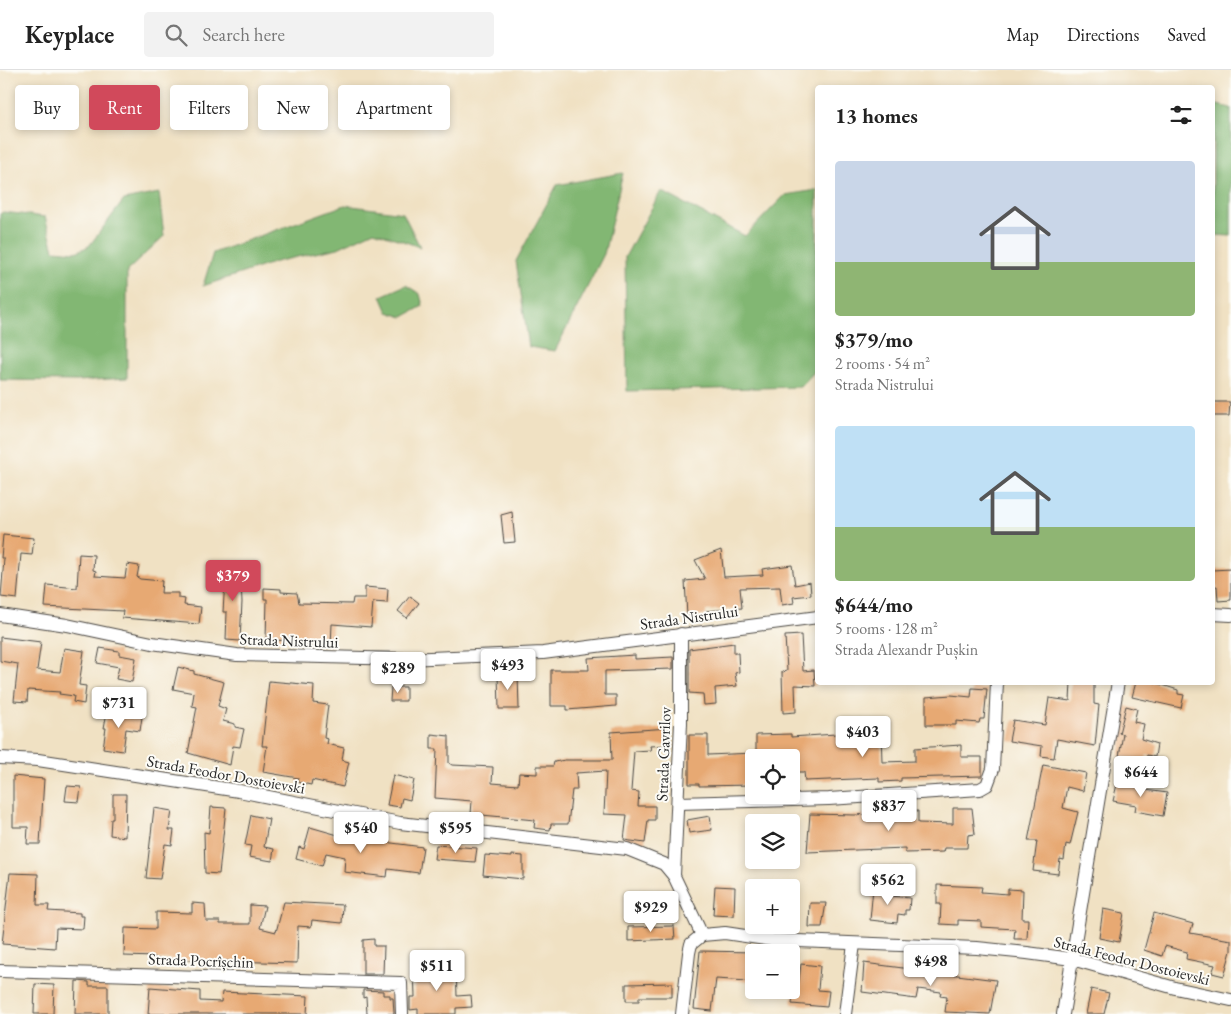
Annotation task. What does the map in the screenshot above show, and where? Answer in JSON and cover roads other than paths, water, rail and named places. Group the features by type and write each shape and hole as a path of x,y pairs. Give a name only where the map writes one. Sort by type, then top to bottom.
{"street":[{"path":"1215,614 1231,615"},
{"name":"Strada Nistrului","path":"0,615 67,624 152,643 237,655 349,659 407,659 600,647 681,634 815,617"},
{"name":"Strada Gavrilov","path":"674,876 681,723 681,634"},
{"path":"678,803 828,799 980,789 987,785 993,769 997,685"},
{"path":"1063,1014 1118,685"},
{"name":"Strada Feodor Dostoievski","path":"0,758 38,760 239,791 400,823 627,849 664,864 674,876 702,936 725,933 772,940 977,948 1072,959 1175,988 1231,1000"},
{"path":"682,1014 688,953 691,944 702,936"},
{"path":"845,1014 854,944"},
{"name":"Strada Pocrîșchin","path":"0,971 401,983 402,1014"}]}
